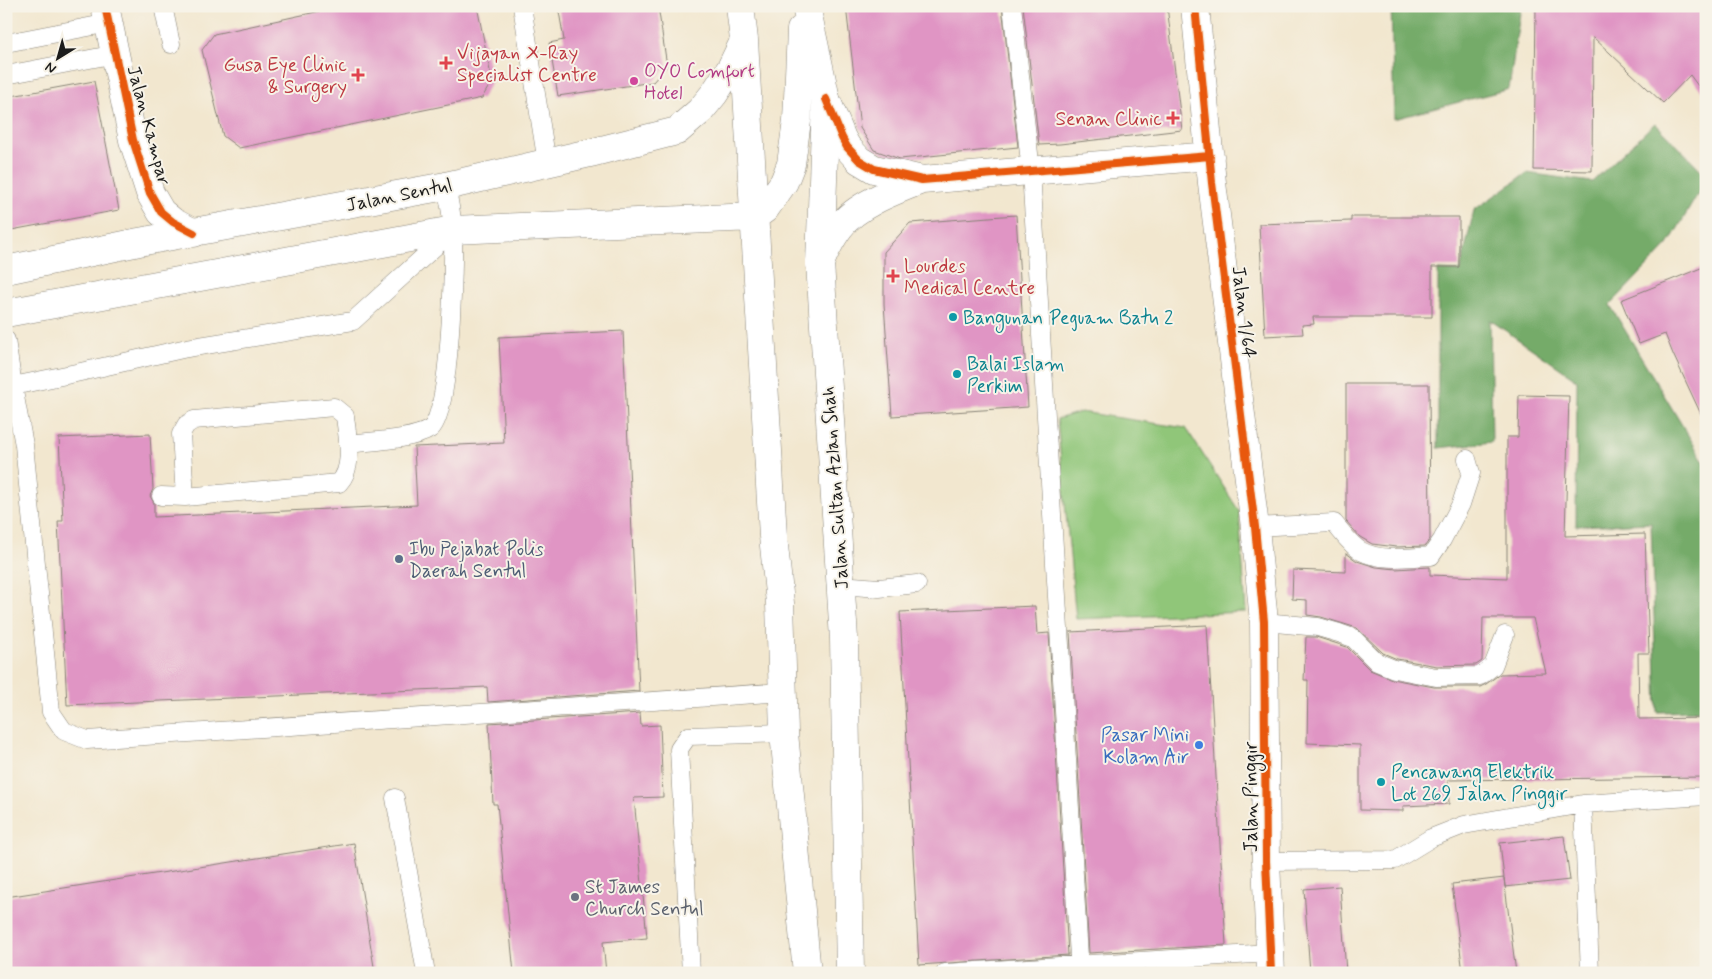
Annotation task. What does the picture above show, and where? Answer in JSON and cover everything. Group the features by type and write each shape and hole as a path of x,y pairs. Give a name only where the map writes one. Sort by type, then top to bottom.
{"main road":[{"path":"740,6 744,40 773,536 780,603 784,733 807,973"},
{"path":"6,313 453,230 754,217 765,209 784,182 791,164 796,122 804,6"},
{"name":"Jalan Sultan Azlan Shah","path":"804,6 826,99 820,262 844,649 850,973"},
{"name":"Jalan 1/64","path":"1195,6 1210,156 1255,527 1264,622"},
{"name":"Jalan Kampar","path":"107,14 133,140 150,192 161,212 173,222 194,233"},
{"name":"Jalan Sentul","path":"6,270 139,242 446,186 677,131 714,94 731,68 744,40"},
{"path":"826,99 842,138 847,147 859,160 874,169 922,180 1210,156"},
{"path":"820,262 839,227 848,218 882,196 922,180"},
{"name":"Jalan Pinggir","path":"1264,622 1266,861 1271,963"}],"lane":[{"path":"163,6 172,44"},
{"path":"522,6 546,162"},
{"path":"1012,6 1030,172 1080,969"},
{"path":"6,43 107,14"},
{"path":"6,75 116,54"},
{"path":"348,444 417,435 432,428 440,413 450,341 453,230 446,186"},
{"path":"13,386 76,374 187,348 353,321 453,230"},
{"path":"6,340 24,445 51,712 64,731 87,740 783,692"},
{"path":"161,496 185,497 339,482 345,476 348,468 345,416 334,408 194,420 186,425 180,434 185,497"},
{"path":"1255,527 1334,523 1348,540 1361,551 1381,557 1431,556 1442,540 1461,504 1470,473 1467,459"},
{"path":"840,585 879,588 917,584"},
{"path":"1264,622 1318,628 1339,633 1353,638 1376,662 1394,669 1436,677 1480,676 1493,666 1505,635"},
{"path":"691,973 679,750 688,736 784,733"},
{"path":"1266,861 1395,860 1431,838 1464,825 1583,804 1706,796"},
{"path":"395,798 426,973"},
{"path":"1583,804 1590,973"},
{"path":"944,973 1271,963"}],"green space":[{"path":"1391,6 1521,6 1509,89 1394,119"},
{"path":"1655,123 1706,175 1706,180 1668,245 1610,305 1706,465 1706,711 1657,712 1651,523 1576,526 1577,380 1490,320 1492,442 1438,448 1438,270 1460,271 1474,210 1527,173 1592,182"},
{"path":"1081,412 1186,428 1239,511 1246,612 1076,619 1057,419"}],"building":[{"path":"344,6 477,6 492,81 482,98 239,148 223,136 202,50 214,34"},
{"path":"558,6 658,6 667,66 653,82 558,96 549,43 564,40"},
{"path":"846,6 1002,6 1018,147 900,159 874,150 860,128"},
{"path":"1023,6 1167,6 1182,130 1039,145"},
{"path":"1536,6 1706,6 1706,97 1690,75 1663,103 1593,37 1592,171 1534,170"},
{"path":"94,81 119,210 6,231 6,97"},
{"path":"1016,215 1028,407 892,416 884,304 884,252 910,223"},
{"path":"1351,217 1459,217 1459,267 1432,267 1432,317 1313,317 1314,324 1302,325 1303,334 1265,336 1259,224 1351,221"},
{"path":"1706,266 1706,425 1665,334 1639,344 1621,300"},
{"path":"623,331 639,691 488,702 487,687 67,705 58,521 63,521 59,438 150,434 153,489 150,496 154,503 154,517 417,505 414,447 504,443 499,337"},
{"path":"1346,384 1429,384 1430,539 1425,546 1396,547 1372,544 1360,537 1346,521"},
{"path":"1519,395 1569,396 1565,536 1645,534 1649,653 1638,653 1639,719 1706,718 1706,777 1448,780 1449,804 1403,806 1403,811 1360,810 1360,745 1307,743 1308,680 1304,680 1306,637 1316,637 1347,647 1370,670 1392,679 1434,687 1480,687 1500,674 1546,673 1533,618 1483,618 1482,661 1476,665 1437,666 1397,659 1383,653 1357,628 1321,617 1307,615 1307,600 1292,599 1293,570 1346,572 1346,553 1357,561 1376,567 1396,569 1430,567 1430,575 1507,578 1507,437 1518,437"},
{"path":"1035,606 1037,634 1049,633 1068,955 919,965 900,612"},
{"path":"1207,625 1226,945 1089,953 1070,632"},
{"path":"640,713 641,726 660,725 663,797 634,798 647,938 603,942 606,973 514,973 497,804 493,804 489,723"},
{"path":"1564,836 1570,880 1505,887 1500,843"},
{"path":"354,843 375,973 6,973 6,897"},
{"path":"1504,878 1516,973 1463,973 1452,884"},
{"path":"1340,886 1346,973 1310,973 1304,889"}],"cycle path":[{"path":"105,6 133,140 150,193 161,212 173,222 194,233"},
{"path":"1195,6 1212,183 1255,527 1264,622 1266,861 1271,973"},
{"path":"826,99 842,138 847,147 859,160 874,169 922,180 1210,156"}],"place":[{"name":"Vijayan X-Ray Specialist Centre","path":"446,63"},
{"name":"Gusa Eye Clinic & Surgery","path":"358,75"},
{"name":"OYO Comfort Hotel","path":"634,81"},
{"name":"Senan Clinic","path":"1173,118"},
{"name":"Lourdes Medical Centre","path":"893,276"},
{"name":"Bangunan Peguam Batu 2","path":"953,317"},
{"name":"Balai Islam Perkim","path":"957,374"},
{"name":"Ibu Pejabat Polis Daerah Sentul","path":"399,559"},
{"name":"Pasar Mini Kolam Air","path":"1199,745"},
{"name":"Pencawang Elektrik Lot 269 Jalan Pinggir","path":"1381,782"},
{"name":"St James Church Sentul","path":"575,897"}]}
